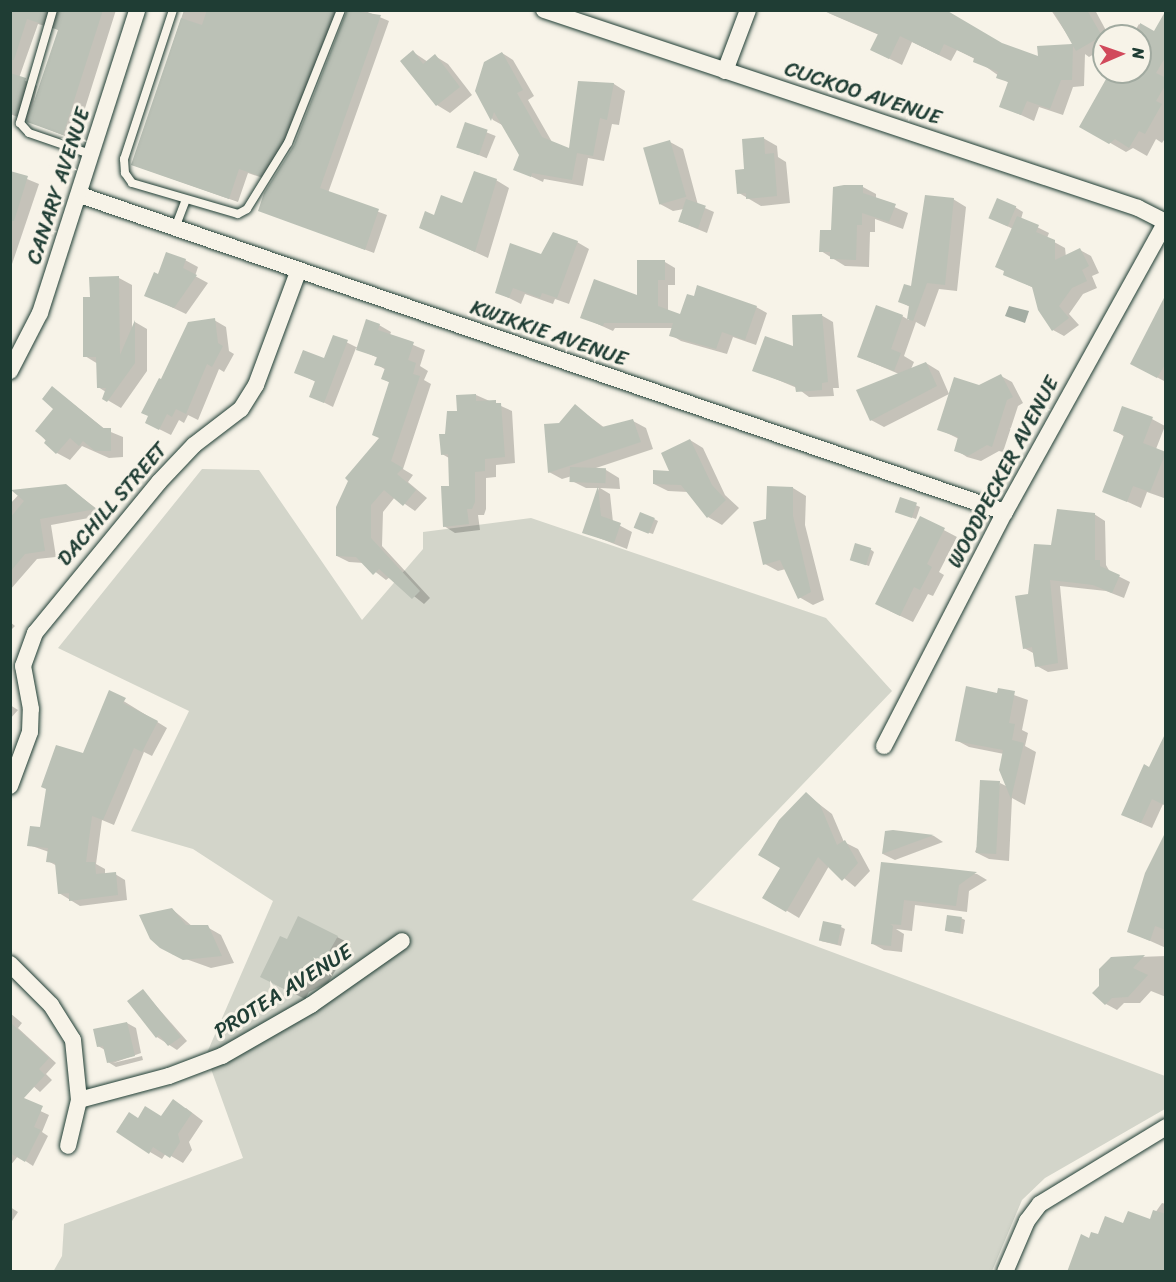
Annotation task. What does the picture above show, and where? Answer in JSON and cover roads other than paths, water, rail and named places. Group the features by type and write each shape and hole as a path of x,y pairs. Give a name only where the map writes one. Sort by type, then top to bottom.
{"street":[{"name":"CANARY AVENUE","path":"10,371 34,330 93,155 137,10"},
{"name":"CUCKOO AVENUE","path":"544,10 1138,208 1165,222"},
{"path":"725,71 748,10"},
{"name":"KWIKKIE AVENUE","path":"80,195 298,272 1005,512"},
{"name":"WOODPECKER AVENUE","path":"884,746 1005,512 1165,222"},
{"name":"DACHILL STREET","path":"10,786 30,732 31,709 23,666 35,633 159,482 194,445 241,409 256,385 298,272"},
{"name":"PROTEA AVENUE","path":"79,1100 169,1076 222,1056 311,1005 402,941"},
{"path":"10,964 63,1020 73,1040 79,1100 68,1146"},
{"path":"1005,1272 1022,1230 1040,1204 1166,1127"}],"lane":[{"path":"53,10 20,123 29,133 93,155"},
{"path":"173,10 123,166 132,183 231,214 248,208 288,143 341,10"},
{"path":"175,228 186,200"}]}
